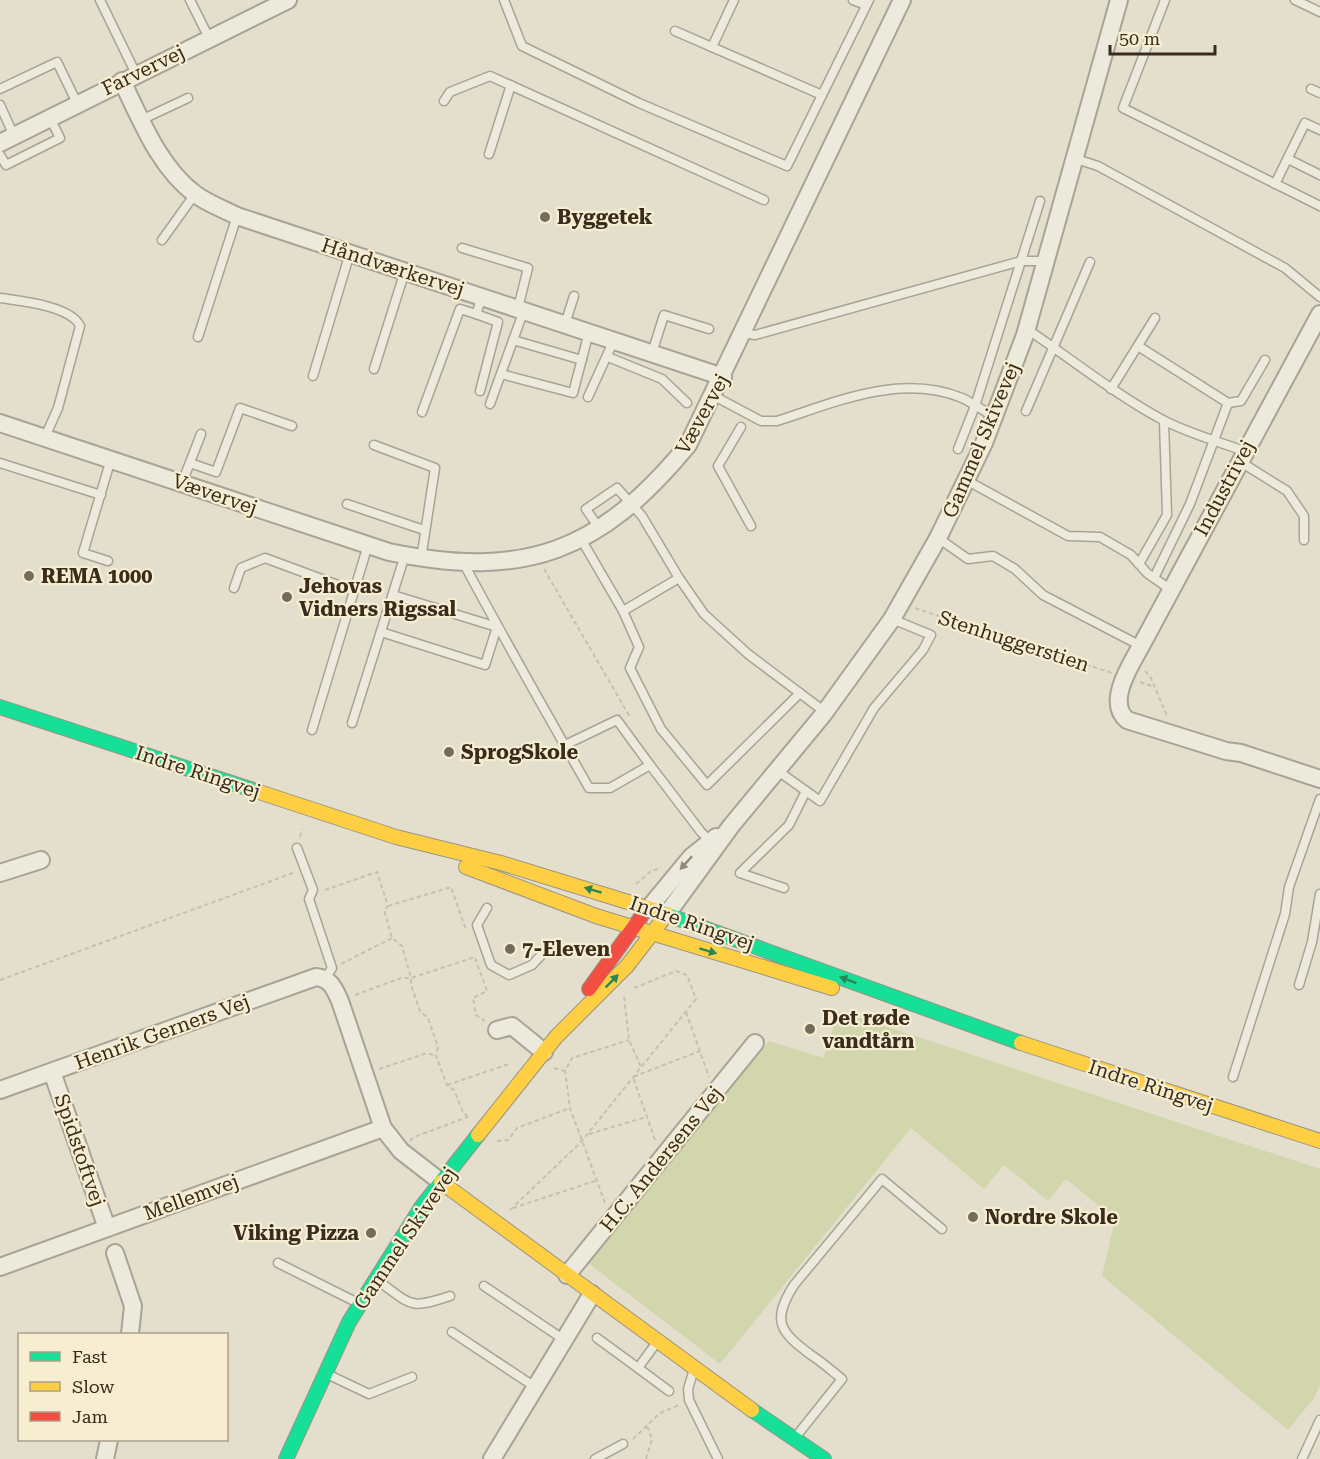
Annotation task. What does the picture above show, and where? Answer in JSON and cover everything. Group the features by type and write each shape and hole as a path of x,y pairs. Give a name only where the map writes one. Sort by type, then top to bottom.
{"main road":[{"name":"Indre Ringvej","path":"0,707 396,837 501,863 704,925 981,1030"},
{"name":"Indre Ringvej","path":"396,837 495,879 633,928 790,977 981,1030 1320,1141"},
{"name":"Gammel Skivevej","path":"286,1459 324,1372 360,1304 422,1206 556,1037 648,909"},
{"name":"Gammel Skivevej","path":"556,1037 627,966 667,914"},
{"path":"441,1182 694,1369 793,1440 824,1459"}],"street":[{"name":"Farvervej","path":"7,139 288,0"},
{"name":"Vævervej","path":"0,423 368,545 413,557 464,564 502,562 536,556 580,539 599,528 655,486 688,445 714,396 902,0"},
{"name":"Gammel Skivevej","path":"667,914 714,844 778,771 825,712 892,619 938,538 994,417 1027,329 1119,0"},
{"name":"Håndværkervej","path":"129,77 141,120 171,170 195,194 237,216 723,377"},
{"name":"Industrivej","path":"1320,314 1241,456 1141,646 1117,702 1119,714 1127,720 1320,779"},
{"name":"Gammel Skivevej","path":"648,909 691,857 714,844"},
{"path":"0,873 41,860"},
{"path":"329,974 383,1128 401,1151 441,1182"},
{"name":"Henrik Gerners Vej","path":"0,1090 315,977 329,974"},
{"path":"497,1030 512,1026 544,1052"},
{"name":"H.C. Andersens Vej","path":"567,1275 754,1043"},
{"name":"Spidstoftvej","path":"52,1072 107,1228"},
{"name":"Mellemvej","path":"0,1267 383,1128"},
{"path":"115,1253 133,1306 130,1333"},
{"path":"492,1459 592,1294"},
{"path":"105,1459 109,1441"}],"lane":[{"path":"100,0 129,77"},
{"path":"190,0 209,38"},
{"path":"504,0 522,46 639,103 787,166 868,3 853,0"},
{"path":"712,47 734,0"},
{"path":"1165,0 1124,108 1320,206"},
{"path":"1295,0 1320,12"},
{"path":"675,31 822,95"},
{"path":"0,89 57,62 77,103"},
{"path":"444,102 450,92 490,76 764,200"},
{"path":"489,154 511,85"},
{"path":"1311,89 1320,93"},
{"path":"141,120 188,98"},
{"path":"0,105 7,139"},
{"path":"0,154 6,165 60,138 50,117"},
{"path":"1275,184 1305,123 1320,130"},
{"path":"1076,159 1098,166 1285,268 1320,297"},
{"path":"1288,159 1320,175"},
{"path":"162,240 195,194"},
{"path":"958,449 975,406 1040,201"},
{"path":"198,337 237,216"},
{"path":"462,248 528,268 513,340 490,404"},
{"path":"313,376 350,253"},
{"path":"744,333 755,335 1021,261 1046,261"},
{"path":"1026,411 1090,262"},
{"path":"374,369 405,271"},
{"path":"476,314 482,296"},
{"path":"565,324 574,296"},
{"path":"0,298 60,310 73,316 80,326 58,408 45,437"},
{"path":"422,412 460,309 498,322 480,391"},
{"path":"652,353 664,315 709,329"},
{"path":"1110,389 1155,318"},
{"path":"1027,329 1097,376 1110,389 1164,421 1213,439 1241,456 1287,491 1304,516 1304,540"},
{"path":"501,374 573,393 589,332"},
{"path":"513,340 582,360"},
{"path":"588,397 614,340"},
{"path":"1138,346 1228,403 1241,401 1265,360"},
{"path":"608,357 662,379 687,403"},
{"path":"714,396 761,421 777,421 873,390 925,388 962,398 994,417"},
{"path":"1154,578 1190,504 1228,403"},
{"path":"190,463 216,472 240,408 292,426"},
{"path":"1139,564 1167,516 1164,421"},
{"path":"741,427 718,466 751,526"},
{"path":"182,483 201,434"},
{"path":"352,723 393,595 424,530 435,468 374,445"},
{"path":"108,561 83,553 111,459"},
{"path":"0,462 101,495"},
{"path":"966,480 1068,536 1100,537 1131,555 1154,578 1171,590"},
{"path":"599,528 586,509 617,488 642,516 679,578 704,614 748,654 825,712"},
{"path":"346,504 424,530"},
{"path":"938,538 968,559 993,556 1015,569 1043,595 1141,646"},
{"path":"580,539 623,610 639,647 630,668 662,729 707,785 800,693"},
{"path":"312,730 368,545"},
{"path":"234,588 241,568 265,558 354,591"},
{"path":"464,564 497,627 590,788 610,788 650,765"},
{"path":"623,610 679,578"},
{"path":"393,595 497,627"},
{"path":"778,771 820,801 874,708 923,650 931,635 892,619"},
{"path":"381,632 485,665 497,627"},
{"path":"565,745 617,720 701,832 714,844"},
{"path":"784,888 740,873 789,825 806,791"},
{"path":"1233,1077 1285,914 1288,887 1320,799"},
{"path":"297,848 313,890 309,899 329,974"},
{"path":"1299,985 1312,942 1320,894"},
{"path":"487,908 477,925 491,965 509,975 532,965 545,951"},
{"path":"793,1440 842,1379 790,1340 780,1323 783,1303 794,1286 882,1179 942,1229"},
{"path":"278,1263 360,1304"},
{"path":"375,1278 411,1304 421,1306 450,1296"},
{"path":"484,1286 563,1339"},
{"path":"452,1332 535,1387"},
{"path":"597,1338 669,1391"},
{"path":"638,1368 657,1342"},
{"path":"694,1369 688,1389 689,1400 718,1459"},
{"path":"324,1372 369,1394 412,1377"},
{"path":"1302,1459 1320,1420"},
{"path":"595,1459 623,1444"}],"path":[{"path":"536,556 631,719"},
{"name":"Stenhuggerstien","path":"903,600 912,607 1129,671"},
{"path":"1129,671 1144,670 1151,678 1165,714 1171,719"},
{"path":"631,884 639,883 651,871 666,867"},
{"path":"0,980 305,869"},
{"path":"313,890 325,890 377,872 388,906"},
{"path":"468,937 451,886 388,906 384,910 392,939 402,946 420,1011 428,1018 438,1047 436,1056 447,1085 454,1090 463,1112 473,1121"},
{"path":"329,974 392,939"},
{"path":"340,1001 401,978 411,978 475,957 487,991 473,998 477,1015 497,1030"},
{"path":"496,1224 581,1142 696,999 687,975 676,971 643,982 633,988"},
{"path":"606,987 617,996 623,994 629,1040 641,1067"},
{"path":"686,1012 714,1093"},
{"path":"612,1218 595,1181 570,1108 565,1071 572,1058 629,1040"},
{"path":"633,1077 700,1051"},
{"path":"364,1075 427,1053 436,1056"},
{"path":"447,1085 507,1063 524,1075"},
{"path":"633,1077 661,1156"},
{"path":"492,1137 498,1142 508,1140 517,1128 570,1108"},
{"path":"401,1151 414,1137 468,1117"},
{"path":"587,1135 646,1117"},
{"path":"512,1209 595,1181"},
{"path":"623,1444 638,1437 660,1413 689,1400"},
{"path":"646,1459 652,1439 647,1426"}],"green space":[{"path":"839,1011 1320,1169 1320,1385 1314,1398 1288,1430 1102,1276 1115,1219 1066,1179 1048,1201 1004,1165 984,1189 911,1128 720,1364 588,1263 769,1041 823,1058"}],"traffic: fast":[{"path":"0,707 259,792"},
{"path":"654,910 1021,1043"},
{"path":"286,1459 349,1322 422,1206 478,1135"},
{"path":"752,1410 824,1459"}],"traffic: slow":[{"path":"259,792 396,837 501,863 654,910"},
{"path":"466,867 596,916 832,988"},
{"path":"478,1135 556,1037 627,966 667,914"},
{"path":"1021,1043 1320,1141"},
{"path":"441,1182 752,1410"}],"traffic: jam":[{"path":"589,989 641,917"}],"place":[{"name":"Byggetek","path":"545,217"},
{"name":"REMA 1000","path":"29,576"},
{"name":"Jehovas Vidners Rigssal","path":"287,597"},
{"name":"SprogSkole","path":"449,752"},
{"name":"7-Eleven","path":"510,949"},
{"name":"Det røde vandtårn","path":"810,1029"},
{"name":"Nordre Skole","path":"973,1217"},
{"name":"Viking Pizza","path":"371,1233"}]}
